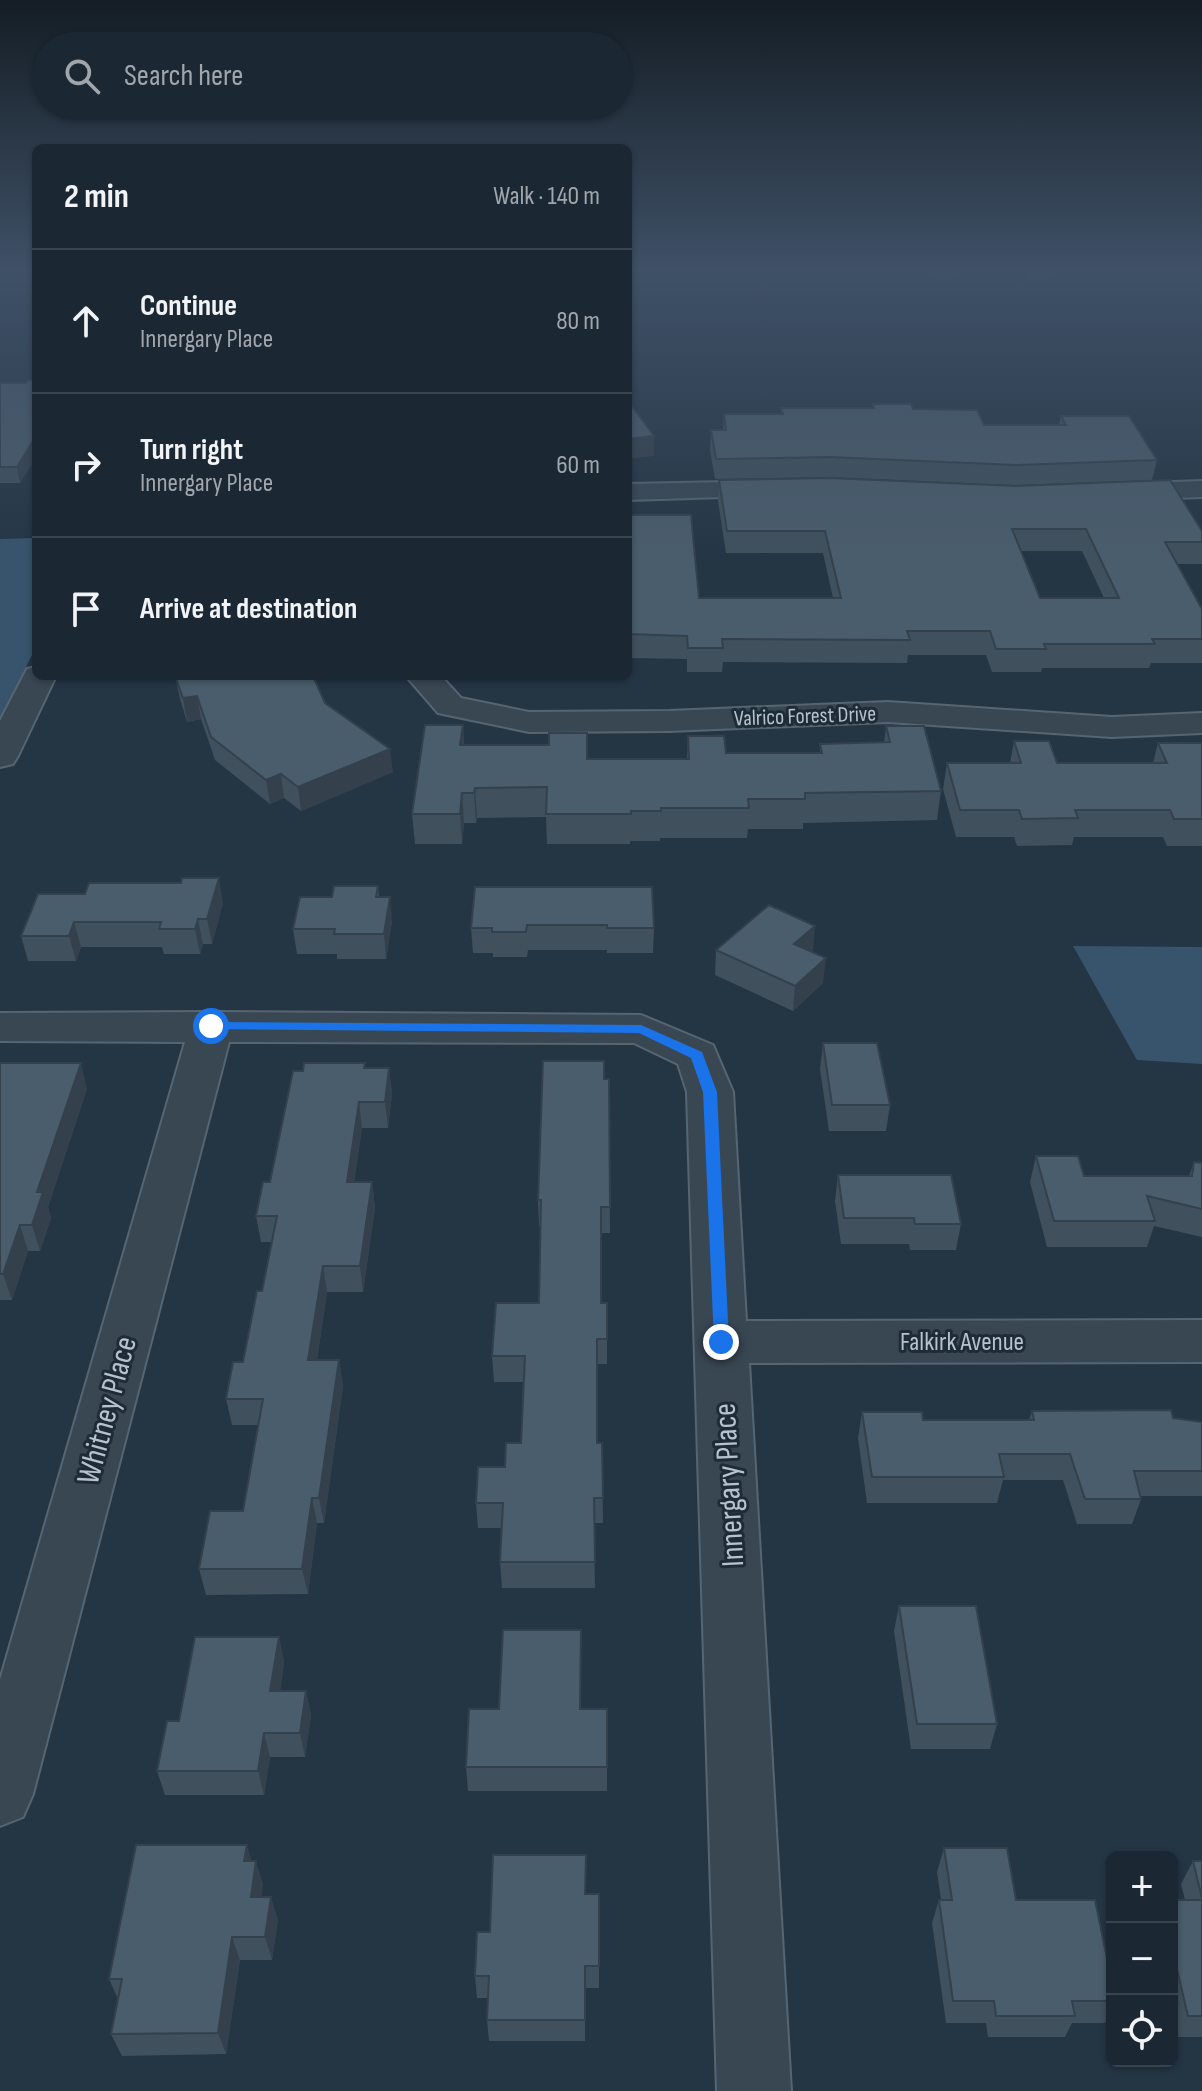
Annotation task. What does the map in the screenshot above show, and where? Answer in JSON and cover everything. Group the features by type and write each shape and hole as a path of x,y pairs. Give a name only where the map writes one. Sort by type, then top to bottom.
{"street":[{"path":"632,492 812,488"},
{"path":"1092,493 1202,489"},
{"path":"0,756 37,680"},
{"name":"Valrico Forest Drive","path":"427,680 450,706 529,722 669,721 888,712 1112,727 1202,723"},
{"name":"Whitney Place","path":"0,1794 211,1026"},
{"name":"Innergary Place","path":"0,1027 641,1029 697,1055 710,1092 754,2091"},
{"name":"Falkirk Avenue","path":"721,1342 1202,1341"}],"water":[{"path":"32,538 32,655 0,719 0,539"},
{"path":"1073,946 1202,947 1202,1064 1137,1060"}],"building":[{"path":"32,380 32,443 17,467 0,467 0,383 26,383"},
{"path":"873,404 911,404 913,409 977,410 984,425 1066,425 1061,416 1129,416 1157,460 1016,465 829,457 716,459 711,430 726,430 724,414 783,414 781,408 874,408"},
{"path":"632,406 654,436 632,439"},
{"path":"829,478 1016,486 1170,480 1202,531 1202,542 1165,542 1202,609 1202,639 1152,639 1155,644 1044,644 1046,649 996,649 990,631 907,631 910,640 722,639 723,648 688,648 687,636 632,634 632,515 691,515 699,598 841,598 825,531 727,531 719,480","holes":["1012,529 1086,529 1119,598 1040,598"]},
{"path":"176,680 315,680 325,703 390,749 298,787 281,774 266,780 211,737 197,696 183,698"},
{"path":"425,725 463,725 460,745 549,745 549,733 587,733 587,759 689,759 688,736 724,736 726,753 822,753 820,744 890,742 886,726 924,726 941,791 805,793 805,799 748,799 749,808 661,808 661,811 631,811 631,814 546,814 547,787 475,788 474,793 462,793 460,814 412,814"},
{"path":"1014,741 1049,741 1057,763 1167,763 1158,743 1202,743 1202,819 1174,819 1170,810 1075,810 1078,818 1022,819 1019,810 960,810 947,763 1021,763"},
{"path":"182,878 219,878 207,919 198,919 195,929 159,929 161,922 74,922 69,936 21,936 38,894 85,894 89,883 181,883"},
{"path":"334,886 378,886 376,897 390,897 384,934 334,934 335,929 293,929 300,897 332,897"},
{"path":"475,887 652,887 654,928 527,925 526,932 492,932 492,928 471,928"},
{"path":"769,905 815,926 794,944 826,958 795,986 716,950"},
{"path":"823,1043 877,1043 890,1105 832,1105"},
{"path":"543,1061 604,1061 604,1079 609,1079 610,1207 601,1207 601,1303 607,1303 607,1339 597,1339 597,1443 602,1443 603,1498 594,1498 595,1562 500,1562 503,1503 476,1503 478,1467 505,1467 506,1443 521,1443 525,1356 492,1356 496,1303 539,1303 541,1200 538,1200"},
{"path":"0,1063 81,1063 37,1192 43,1192 32,1225 20,1225 3,1274 0,1274"},
{"path":"304,1063 365,1063 364,1068 389,1068 385,1102 359,1102 347,1182 372,1182 360,1266 323,1266 308,1360 339,1360 319,1498 312,1498 302,1569 199,1569 210,1511 243,1511 263,1399 226,1399 233,1362 243,1362 257,1291 262,1291 277,1216 256,1216 263,1182 270,1182 293,1071 303,1071"},
{"path":"1036,1156 1078,1156 1084,1176 1192,1176 1194,1162 1202,1163 1202,1209 1147,1196 1155,1221 1054,1221"},
{"path":"838,1175 951,1175 961,1224 915,1224 914,1218 844,1218"},
{"path":"1171,1410 1173,1418 1202,1422 1202,1471 1134,1471 1141,1499 1085,1499 1070,1454 999,1454 1004,1477 872,1477 862,1412 922,1412 923,1420 1034,1420 1032,1411"},
{"path":"899,1606 976,1606 997,1724 917,1724"},
{"path":"503,1630 581,1630 580,1709 607,1709 607,1767 466,1767 469,1709 499,1709"},
{"path":"195,1637 279,1637 270,1691 306,1691 300,1733 264,1733 258,1771 157,1771 167,1721 179,1721"},
{"path":"136,1845 247,1845 244,1861 256,1861 251,1897 271,1897 265,1937 232,1937 218,2033 111,2034 122,1979 109,1979"},
{"path":"944,1848 1007,1848 1016,1900 1095,1900 1106,1954 1106,2001 1072,2001 1075,2016 996,2016 994,2001 953,2001 939,1900 952,1900"},
{"path":"493,1855 586,1855 585,1894 599,1894 599,1966 585,1966 585,2020 487,2020 489,1976 475,1976 477,1932 490,1932"},
{"path":"1193,1861 1202,1861 1202,1898"},
{"path":"1178,1900 1202,1900 1202,2016 1188,2016 1178,1974"}],"route":[{"path":"211,1026 641,1029 697,1055 710,1092 721,1342"}]}
